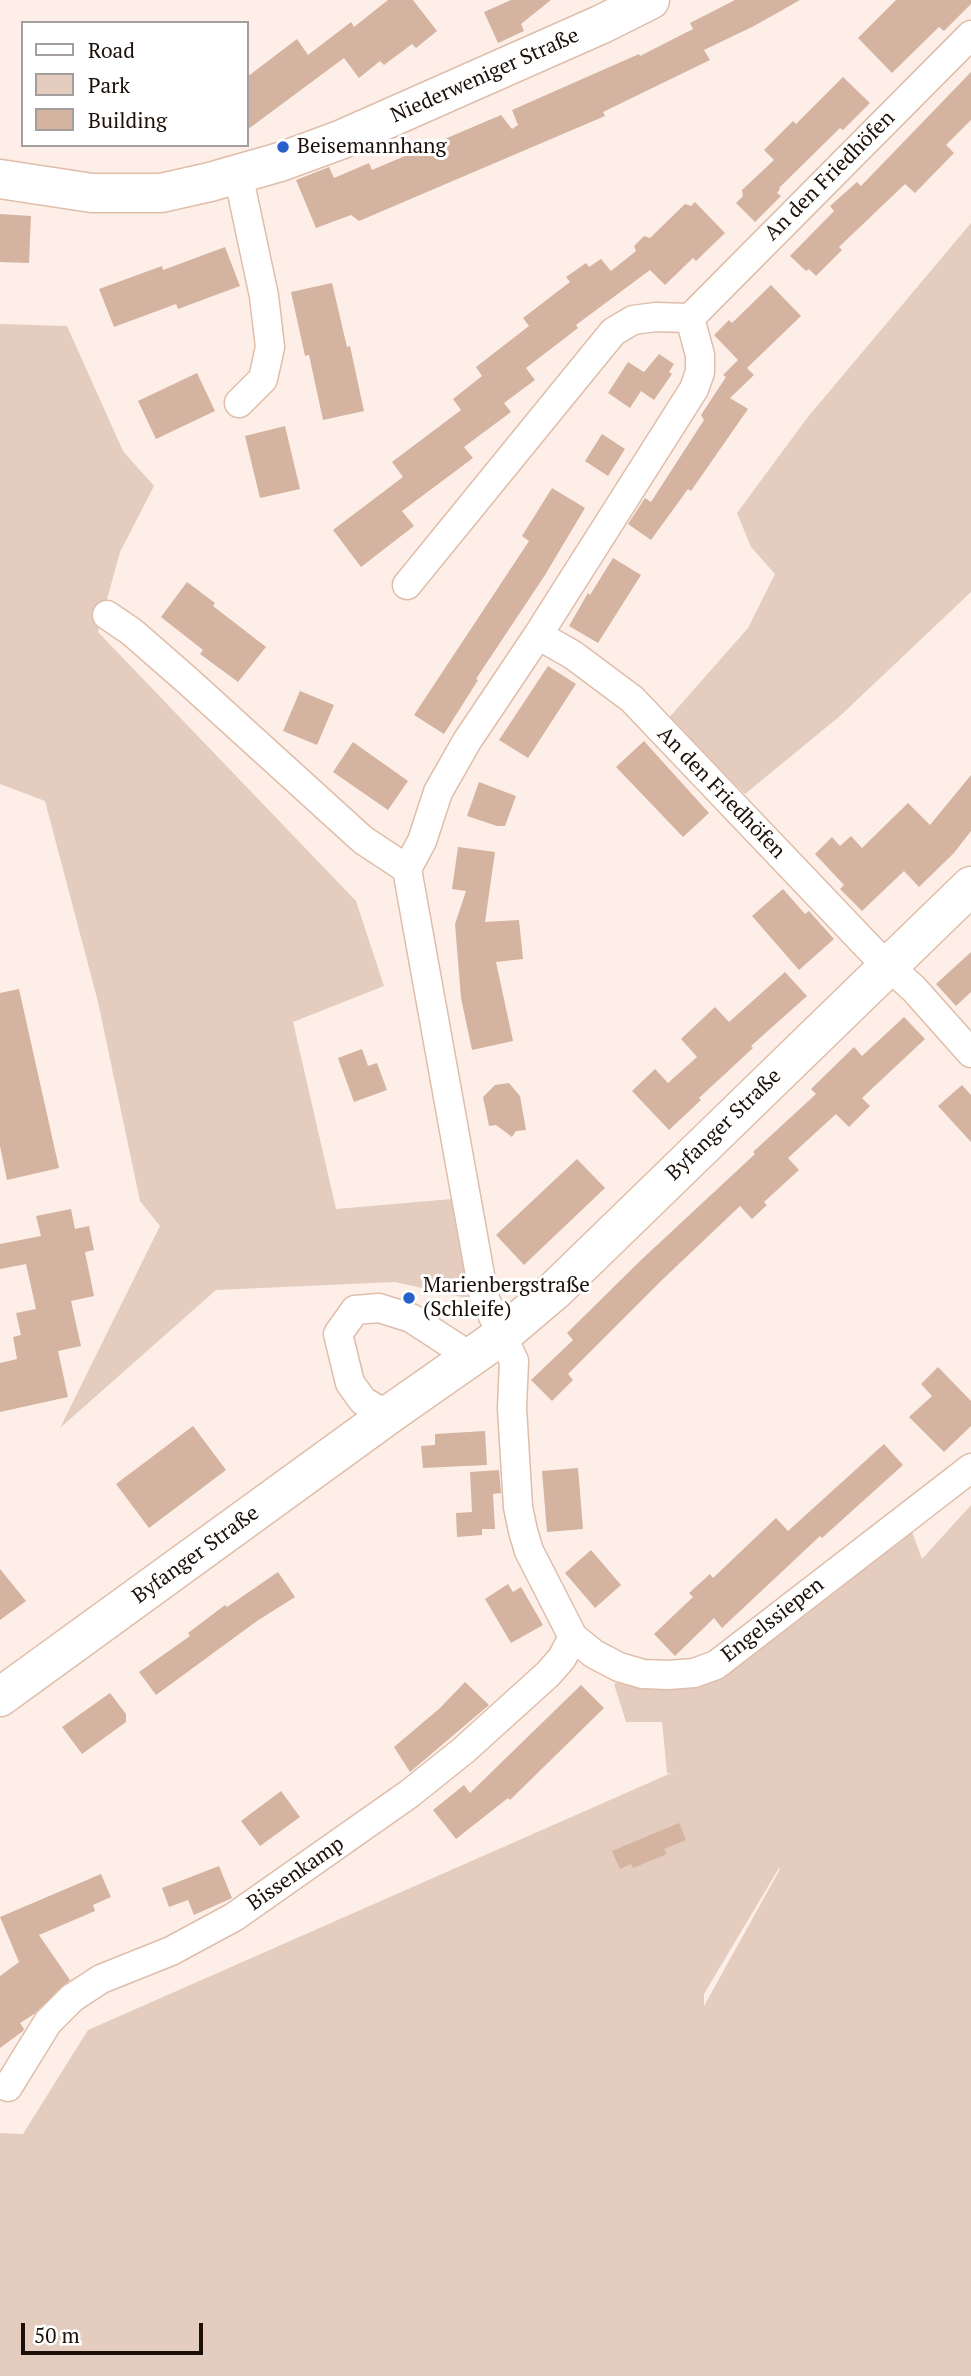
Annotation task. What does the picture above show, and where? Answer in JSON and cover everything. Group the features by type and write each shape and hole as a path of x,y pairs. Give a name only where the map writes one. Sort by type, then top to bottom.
{"street":[{"name":"Niederweniger Straße","path":"0,179 92,193 162,193 238,174 340,140 603,24 650,0"},
{"name":"An den Friedhöfen","path":"690,318 971,35"},
{"path":"238,174 264,296 270,347 263,379 239,403"},
{"path":"391,1413 363,1401 349,1384 341,1358 338,1335 355,1310 379,1308 486,1347 484,1297 407,869 422,841 438,792 467,741 538,635 694,388 700,372 700,355 690,318 656,317 633,320 613,331 407,585"},
{"path":"107,615 132,632 188,681 363,840 407,869"},
{"name":"An den Friedhöfen","path":"538,635 573,655 632,699 873,951 914,989 971,1053"},
{"name":"Byfanger Straße","path":"0,1697 486,1347 554,1291 971,886"},
{"name":"Engelssiepen","path":"486,1347 514,1361 512,1408 518,1507 533,1559 573,1637 594,1654 619,1667 643,1674 694,1673 716,1665 971,1468"},
{"name":"Bissenkamp","path":"8,2087 48,2022 72,1998 100,1979 171,1951 234,1917 409,1794 464,1750 548,1674 562,1658 573,1637"}],"green space":[{"path":"971,223 971,592 840,716 745,794 667,720 748,628 775,574 751,547 737,513 807,418"},
{"path":"0,324 67,326 123,451 154,486 120,552 98,632 356,901 384,986 293,1022 336,1209 452,1199 471,1299 395,1282 216,1290 60,1428 160,1226 140,1201 98,1002 45,801 0,784"},
{"path":"971,1505 971,2376 0,2376 0,2133 23,2134 88,2030 669,1774 676,1775 667,1773 662,1722 626,1722 614,1684 633,1676 725,1665 910,1526 922,1559","holes":["780,1869 704,2006 704,1994"]}],"building":[{"path":"388,0 413,0 437,31 416,48 412,44 384,65 380,61 359,78 344,58 248,129 248,76 297,39 308,55 351,22 354,27"},
{"path":"511,0 551,0 521,24 524,31 498,43 484,12"},
{"path":"735,0 800,0 704,50 710,60 603,112 605,116 359,221 351,215 316,228 296,180 329,167 334,178 369,163 372,170 501,115 512,129 518,125 512,110 639,54 640,56 693,29 690,23"},
{"path":"896,0 971,0 971,4 944,31 939,27 892,73 858,38"},
{"path":"971,72 971,120 946,145 954,153 915,193 905,184 839,247 842,250 816,276 809,269 806,271 790,256 834,211 830,206 857,182 861,186"},
{"path":"843,77 870,103 843,130 840,128 779,188 777,193 781,196 755,222 736,203 743,196 742,190 774,160 764,150 793,121 796,124"},
{"path":"695,202 725,233 696,261 693,258 665,285 650,270 576,325 578,328 526,368 535,380 504,403 511,412 464,447 473,458 402,511 414,526 361,567 333,530 403,477 392,462 461,410 453,399 482,376 476,367 529,326 523,318 570,282 566,277 586,263 589,267 601,259 611,271 636,251 634,246 644,236 650,238 685,204 691,206"},
{"path":"0,214 31,216 29,263 0,262"},
{"path":"225,247 240,286 178,309 176,304 114,327 99,289 162,266 163,270"},
{"path":"332,283 347,347 350,346 364,411 323,420 309,355 305,356 291,292"},
{"path":"771,285 801,316 747,368 754,375 730,398 748,409 691,491 688,489 651,540 628,524 645,498 651,502 704,420 701,415 726,377 723,375 738,360 714,335 729,320 732,323"},
{"path":"659,354 674,364 669,372 672,374 654,400 641,391 630,408 608,393 628,362 644,372"},
{"path":"197,373 215,411 156,439 138,401"},
{"path":"285,426 300,489 260,498 245,436"},
{"path":"602,434 625,449 608,476 585,461"},
{"path":"552,488 585,508 444,734 414,715 529,541 522,536"},
{"path":"613,558 641,575 598,643 569,626"},
{"path":"187,582 266,647 238,682 200,654 203,650 161,617"},
{"path":"548,666 576,684 528,758 499,740"},
{"path":"300,691 334,705 317,745 283,731"},
{"path":"644,741 709,813 683,837 616,767"},
{"path":"353,742 408,781 388,810 333,772"},
{"path":"971,775 971,831 954,853 919,887 904,871 862,911 840,889 844,885 815,854 832,837 840,846 851,836 862,848 908,803 930,825"},
{"path":"479,782 516,796 505,826 467,816"},
{"path":"458,847 495,852 485,922 519,920 523,959 496,962 513,1041 472,1050 461,998 455,924 466,891 452,889"},
{"path":"783,889 805,914 809,911 834,939 799,970 752,916"},
{"path":"971,952 971,992 956,1006 936,984"},
{"path":"785,972 807,996 751,1046 753,1048 669,1130 632,1091 655,1069 668,1083 697,1057 681,1039 715,1007 729,1022"},
{"path":"19,989 59,1168 7,1180 0,1146 0,993"},
{"path":"904,1017 925,1039 862,1098 870,1106 849,1127 836,1114 788,1158 799,1170 764,1202 767,1205 752,1219 740,1206 568,1374 573,1380 552,1401 531,1380 573,1340 567,1333 816,1094 811,1089 854,1047 862,1056"},
{"path":"362,1049 368,1066 377,1063 387,1090 354,1102 338,1058"},
{"path":"509,1083 520,1096 526,1130 516,1131 512,1137 496,1125 489,1126 483,1097 495,1085"},
{"path":"962,1085 971,1095 971,1142 938,1106"},
{"path":"577,1159 605,1188 524,1265 496,1235"},
{"path":"71,1209 75,1229 89,1226 94,1250 85,1252 94,1296 71,1301 81,1346 58,1351 68,1397 0,1412 0,1363 17,1359 13,1337 21,1335 16,1313 36,1309 26,1264 0,1269 0,1244 41,1236 36,1216"},
{"path":"938,1367 971,1401 971,1426 944,1452 909,1417 932,1396 921,1384"},
{"path":"193,1426 226,1470 149,1528 116,1484"},
{"path":"485,1431 487,1465 423,1468 421,1446 435,1445 435,1434"},
{"path":"884,1444 903,1465 822,1538 820,1536 722,1628 714,1618 675,1656 654,1634 693,1597 689,1593 710,1574 713,1578 776,1518 788,1531"},
{"path":"578,1468 583,1529 547,1532 542,1471"},
{"path":"499,1470 501,1493 493,1494 495,1529 482,1529 482,1535 457,1537 456,1513 472,1512 470,1472"},
{"path":"591,1550 621,1585 595,1608 565,1573"},
{"path":"0,1569 26,1601 0,1620"},
{"path":"278,1572 295,1597 257,1621 156,1695 139,1672 190,1636 188,1633 225,1605 227,1607"},
{"path":"508,1584 513,1592 521,1587 543,1625 511,1643 485,1599"},
{"path":"465,1682 489,1705 410,1772 394,1747 440,1708"},
{"path":"581,1685 604,1708 510,1800 508,1798 456,1839 433,1810 464,1785 470,1793"},
{"path":"110,1693 126,1714 126,1722 82,1754 62,1727"},
{"path":"281,1791 300,1817 260,1846 241,1821"},
{"path":"679,1823 686,1840 664,1849 667,1854 633,1868 631,1864 620,1869 612,1851"},
{"path":"219,1866 232,1898 194,1915 188,1900 169,1907 162,1888"},
{"path":"101,1874 111,1897 93,1905 95,1911 39,1935 70,1980 34,2014 20,2023 23,2031 0,2048 0,1976 19,1962 0,1917"}],"place":[{"name":"Beisemannhang","path":"283,147"},
{"name":"Marienbergstraße (Schleife)","path":"409,1298"}]}
